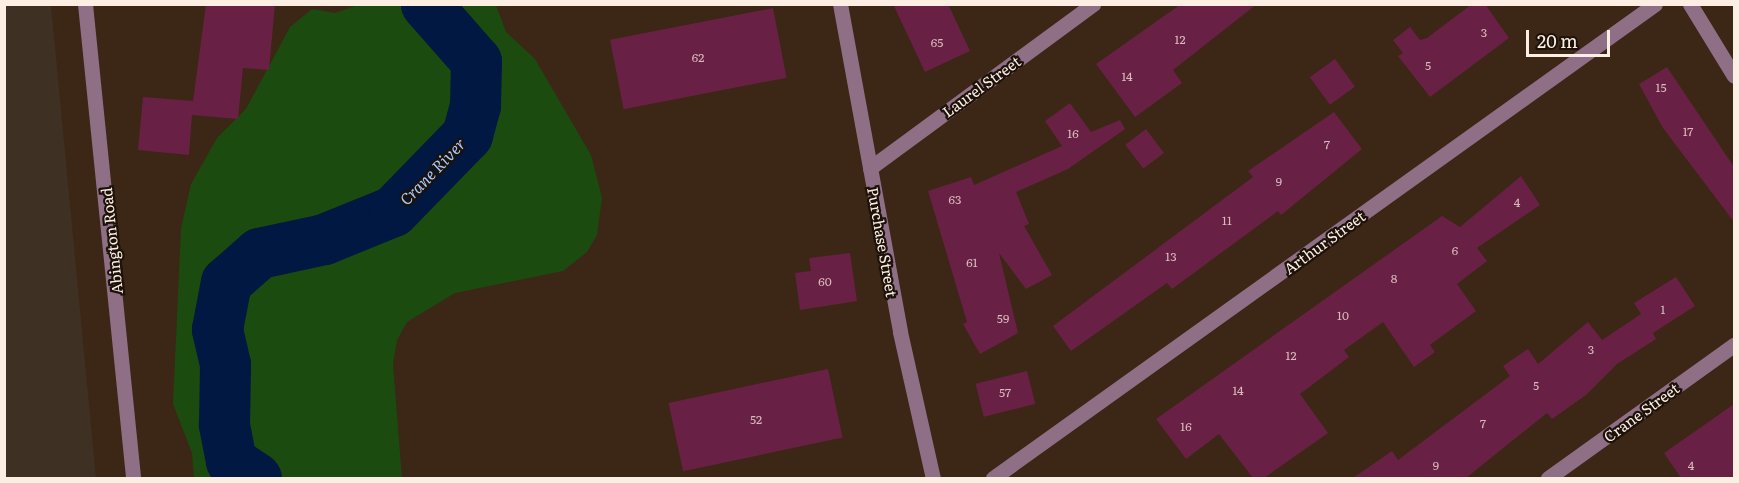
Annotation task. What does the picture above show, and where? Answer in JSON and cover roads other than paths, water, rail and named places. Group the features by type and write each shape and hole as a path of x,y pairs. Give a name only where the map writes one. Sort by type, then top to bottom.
{"street":[{"name":"Abington Road","path":"85,4 133,478"},
{"name":"Purchase Street","path":"840,4 870,168 933,478"},
{"name":"Laurel Street","path":"870,168 1093,4"},
{"name":"Arthur Street","path":"993,478 1655,4"},
{"path":"1690,4 1734,76"},
{"name":"Crane Street","path":"1548,478 1734,345"}],"waterway":[{"name":"Crane River","path":"256,478 231,461 224,424 225,364 217,329 226,282 259,253 324,239 393,211 467,135 475,106 476,61 426,4"}]}
